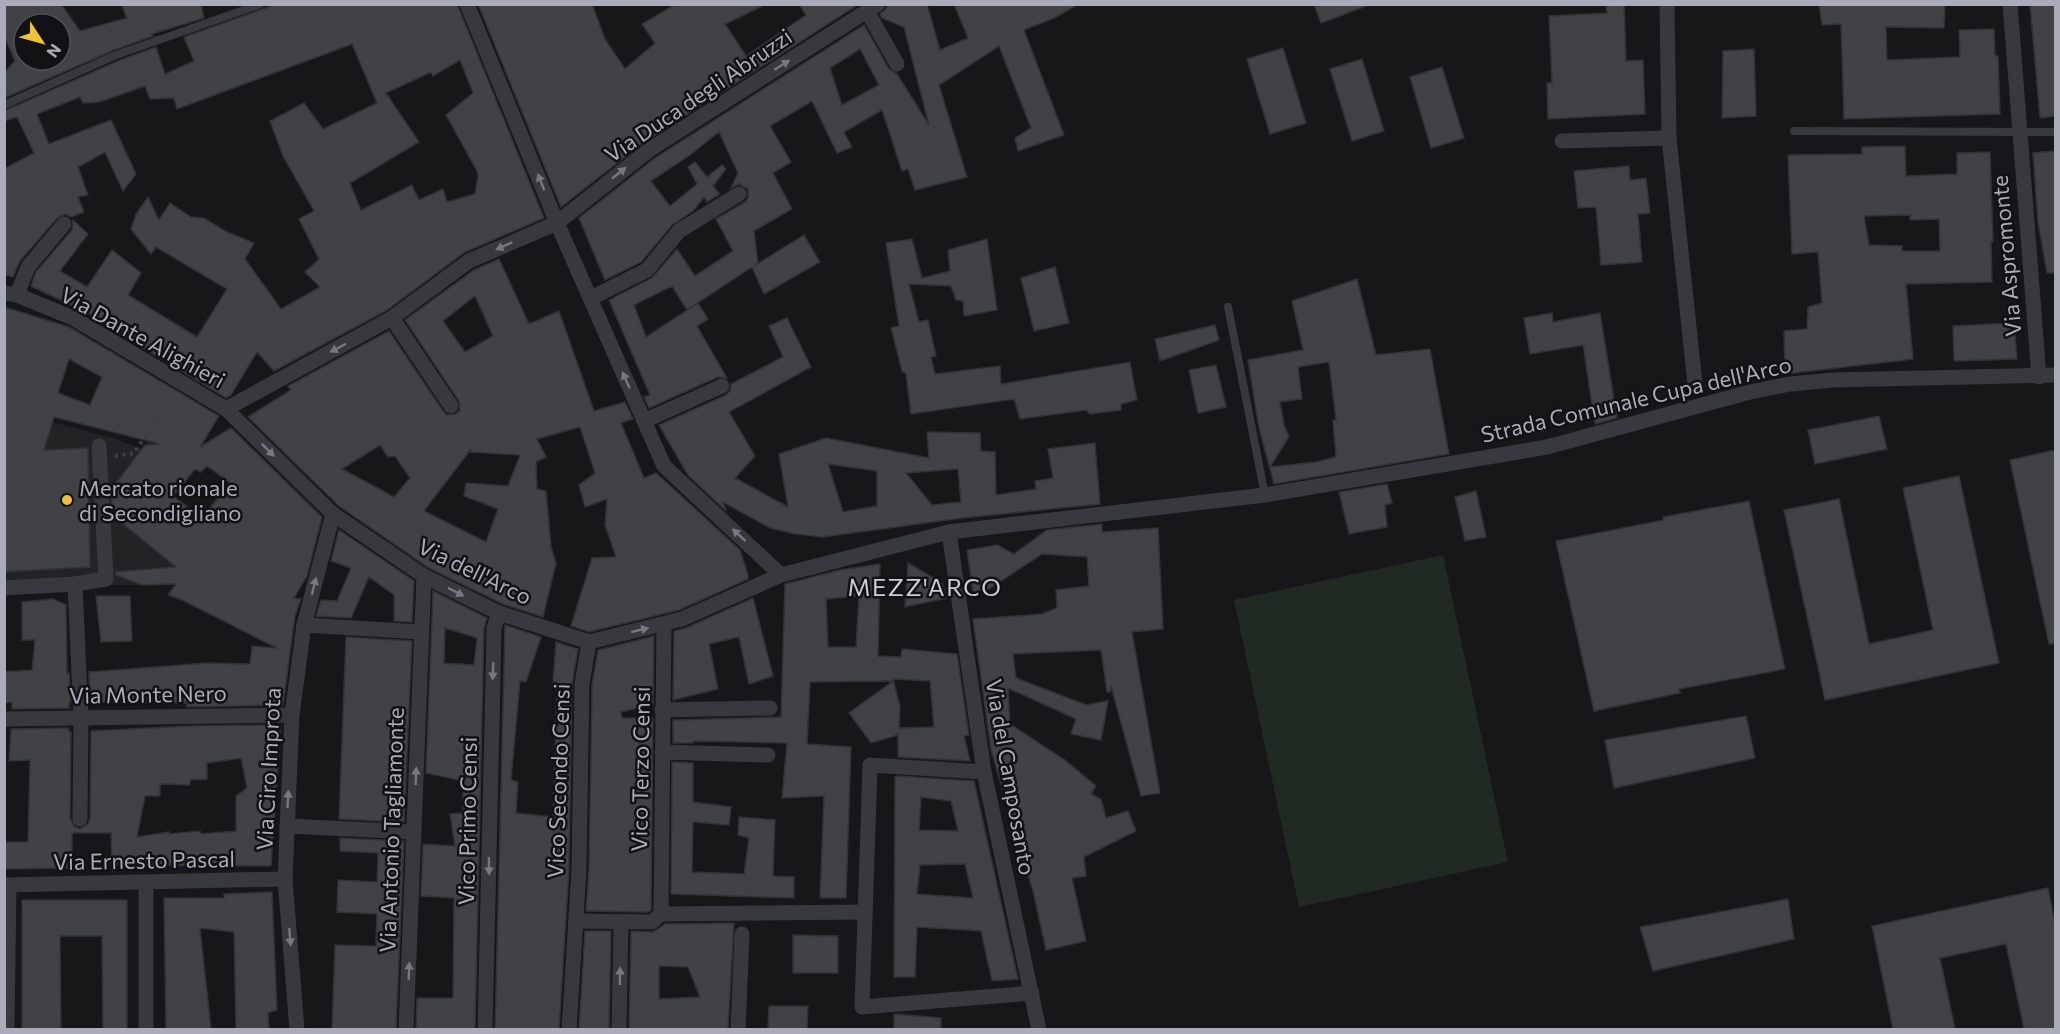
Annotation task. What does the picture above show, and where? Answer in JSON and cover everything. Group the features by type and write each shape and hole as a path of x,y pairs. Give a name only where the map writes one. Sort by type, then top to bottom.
{"street":[{"path":"467,4 557,223 664,466 781,575 682,619 589,642"},
{"path":"1667,4 1669,138 1695,384"},
{"name":"Via Aspromonte","path":"2010,4 2039,377"},
{"name":"Via Duca degli Abruzzi","path":"226,409 392,318 469,261 557,223 649,150 873,8 897,64"},
{"path":"1562,141 1669,138"},
{"path":"591,298 647,270 679,231 739,194"},
{"path":"11,294 28,267 64,224"},
{"name":"Via Dante Alighieri","path":"11,294 73,318 226,409"},
{"path":"392,318 451,406"},
{"name":"Strada Comunale Cupa dell'Arco","path":"781,575 949,532 1265,495 1547,447 1750,392 1790,384 1834,380 2055,375"},
{"path":"644,421 722,386"},
{"name":"Via dell'Arco","path":"226,409 333,514 424,576 499,613 589,642"},
{"path":"4,588 75,584 106,579 99,453"},
{"name":"Via Ciro Improta","path":"297,1029 285,879 292,715 304,625 333,514"},
{"name":"Via del Camposanto","path":"949,532 984,772 1040,1029"},
{"name":"Via Antonio Tagliamonte","path":"406,1029 424,576"},
{"path":"75,584 81,718 80,819"},
{"name":"Vico Primo Censi","path":"485,1029 494,628 499,613"},
{"name":"Vico Terzo Censi","path":"661,915 664,624"},
{"path":"304,625 421,632"},
{"name":"Vico Secondo Censi","path":"569,1029 579,869 582,684 589,642"},
{"path":"662,710 770,708"},
{"name":"Via Monte Nero","path":"4,719 292,715"},
{"path":"662,752 768,755"},
{"path":"984,772 870,765 862,1007 1032,993"},
{"path":"287,826 414,832"},
{"name":"Via Ernesto Pascal","path":"7,885 285,879"},
{"path":"146,883 146,1029"},
{"path":"7,885 7,1029"},
{"path":"576,921 652,922 661,915 865,912"},
{"path":"619,1029 621,922"},
{"path":"738,1029 742,934"}],"lane":[{"path":"4,105 116,56 261,4"},
{"path":"1794,131 2055,132"},
{"path":"1228,307 1265,495"}],"path":[{"path":"99,453 134,453 183,383"}],"shaded area":[{"name":"Mercato rionale di Secondigliano","path":"4,409 112,438 142,449 148,441 163,453 130,496 187,550 175,566 171,585 117,585 5,595"},
{"path":"1443,555 1508,862 1299,907 1234,600"}],"building":[{"path":"4,4 61,4 67,12 12,12 12,54 4,35"},
{"path":"121,4 201,4 204,18 152,34 153,36 72,68 72,20 80,31 127,18"},
{"path":"277,4 457,4 544,218 465,252 387,310 274,371 257,352 231,395 226,398 113,330 115,326 31,286 36,272 72,230 73,220 88,234 60,271 87,287 112,250 141,273 128,295 197,337 227,289 156,247 151,254 131,229 136,214 148,197 159,220 170,203 191,217 204,218 225,231 254,243 245,259 281,309 320,287 305,272 319,259 299,219 314,211 283,156 270,121 304,103 323,129 377,103 352,44 177,109 174,98 150,99 145,86 99,102 83,103 80,97 37,114 49,144 111,120 136,174 123,191 105,152 78,167 88,195 78,197 84,212 71,217 65,214 57,218 20,261 13,277 4,275 4,169 34,153 17,117 4,121 4,111 118,61 156,47 165,74 194,61 184,37","holes":["460,60 473,93 446,115 477,171 475,194 447,202 443,189 419,200 412,185 361,210 350,183 419,142 386,93 431,72 433,76"]},
{"path":"478,4 592,4 605,39 625,69 655,43 642,24 676,4 767,4 725,24 746,56 806,15 799,4 859,4 644,142 561,207"},
{"path":"888,4 927,4 940,50 968,38 954,4 1079,4 1054,18 1024,30 1064,135 1018,151 1015,138 1031,128 999,46 939,85 967,177 915,190 908,169 902,171 882,110 844,132 852,147 837,153 812,101 770,126 791,162 773,173 792,209 754,231 758,263 754,266 804,235 820,262 764,294 752,267 687,310 672,286 634,305 646,337 698,303 708,319 697,326 727,378 718,377 649,408 644,397 650,395 609,300 652,278 677,249 695,276 733,251 716,219 745,202 748,198 748,189 739,184 731,188 738,173 719,132 651,181 670,206 697,184 688,167 695,162 707,177 722,165 726,169 713,186 720,194 707,202 704,197 693,211 672,225 641,262 605,280 579,218 655,158 864,25 889,69 897,74 929,125 904,27 882,18 880,14","holes":["860,49 879,85 842,105 830,68"]},
{"path":"1314,4 1365,4 1366,6 1321,23"},
{"path":"1606,4 1624,4 1626,61 1643,60 1645,114 1548,119 1547,83 1552,83 1549,16 1607,13"},
{"path":"1819,4 1945,4 1944,28 1886,27 1887,60 1960,57 1959,30 1994,29 1995,56 1998,56 2000,114 1844,119 1841,24 1822,25"},
{"path":"2030,4 2055,4 2055,116 2040,118"},
{"path":"1283,48 1306,123 1270,134 1247,59"},
{"path":"1754,49 1756,116 1722,118 1723,51"},
{"path":"1362,59 1384,131 1352,141 1330,69"},
{"path":"12,64 12,72 64,72 4,98 4,73"},
{"path":"1442,67 1464,138 1431,148 1410,77"},
{"path":"1905,146 1906,176 1957,174 1957,153 1990,152 1992,282 1906,284 1913,359 1785,374 1784,331 1807,329 1808,307 1822,303 1818,252 1792,254 1788,155 1862,154 1862,147","holes":["1910,215 1910,220 1939,219 1940,251 1902,251 1902,246 1869,245 1864,216"]},
{"path":"2055,151 2055,273 2047,273 2038,222 2033,153"},
{"path":"1629,166 1630,180 1646,178 1650,213 1638,214 1642,262 1601,265 1596,207 1578,208 1574,171"},
{"path":"912,239 922,278 950,271 948,250 987,239 997,310 964,316 963,301 956,300 951,286 909,284 919,322 928,320 936,356 931,357 935,374 1000,366 1001,384 1130,362 1137,400 1121,404 1121,410 1090,414 1086,410 1020,419 1014,399 911,414 906,374 902,371 891,328 899,326 886,243"},
{"path":"499,259 529,324 559,311 594,411 625,402 633,419 621,423 644,478 656,473 740,550 748,579 679,610 589,632 571,626 592,558 616,557 605,525 607,499 585,507 579,485 595,473 580,427 537,439 546,457 536,462 537,489 546,491 551,547 556,563 543,617 503,604 429,568 339,506 248,417 291,390 288,386 389,331 443,411 447,415 456,414 460,410 459,401 405,320 474,270","holes":["475,296 493,336 465,352 443,321","380,445 388,457 395,456 410,478 394,497 342,469","471,449 470,452 520,455 508,486 466,483 464,496 498,509 486,542 424,511"]},
{"path":"1055,267 1069,323 1034,331 1021,278"},
{"path":"1357,279 1376,355 1430,349 1449,454 1274,484 1259,428 1248,360 1303,350 1292,301","holes":["1329,362 1336,420 1333,420 1336,457 1316,462 1270,467 1289,437 1284,425 1280,402 1302,399 1298,367"]},
{"path":"4,307 69,327 219,416 200,447 231,428 322,517 307,576 294,598 301,599 295,616 283,705 187,707 187,703 90,702 89,672 208,663 250,664 252,646 277,648 168,595 176,584 142,585 116,575 115,572 176,567 117,519 112,505 111,490 145,445 160,444 54,417 44,450 88,448 90,567 4,572","holes":["69,359 102,377 90,405 58,393","207,466 230,483 202,518 173,496 195,469 201,472"]},
{"path":"1552,313 1553,322 1600,313 1617,418 1595,424 1583,345 1530,354 1524,318"},
{"path":"787,318 811,367 729,412 755,456 735,478 788,507 779,454 826,438 929,458 927,432 980,433 981,451 995,452 996,495 1036,489 1035,481 1053,478 1048,449 1095,443 1100,504 962,518 823,537 770,528 723,502 726,511 688,475 659,425 726,395 730,391 731,384 783,357 769,326","holes":["828,464 877,471 877,506 843,512","958,469 961,502 932,505 906,473"]},
{"path":"2014,323 2017,359 1954,361 1953,326"},
{"path":"1215,325 1219,340 1160,361 1155,339"},
{"path":"1216,365 1226,407 1198,413 1189,370"},
{"path":"1879,416 1887,449 1815,464 1808,430"},
{"path":"2055,450 2055,643 2049,644 2010,460"},
{"path":"1959,476 1999,663 1825,700 1784,510 1839,499 1869,644 1933,630 1903,488"},
{"path":"1387,484 1392,503 1385,505 1387,527 1349,534 1339,492"},
{"path":"1476,491 1486,537 1465,541 1455,497"},
{"path":"1749,501 1785,669 1679,689 1680,693 1594,711 1556,541"},
{"path":"1102,524 1102,532 1158,528 1163,629 1132,632 1160,793 1141,796 1111,686 1110,692 1107,692 1101,650 1013,654 1016,678 1086,705 1108,701 1101,740 1071,734 1076,719 1008,688 1010,724 1065,760 1096,786 1091,794 1101,799 1106,818 1128,811 1136,831 1084,857 1086,876 1072,878 1086,941 1046,950 1033,891 991,750 973,619 1042,614 1057,608 1056,590 1089,586 1087,557 1042,554 989,589 973,592 967,550 997,545 1014,554 1047,530"},
{"path":"339,530 414,581 412,622 394,621 394,595 369,577 351,618 316,616 321,600 337,601 351,568 331,561"},
{"path":"908,563 942,583 947,598 905,607"},
{"path":"880,564 878,656 901,657 902,649 957,654 969,735 964,736 970,761 898,757 898,735 871,743 849,713 893,681 810,682 807,744 851,747 846,898 820,898 824,796 782,798 787,743 693,741 693,743 673,743 673,720 781,717 785,584 840,570","holes":["859,596 856,647 828,647 826,599","893,679 930,681 934,727 899,728 900,707"]},
{"path":"433,591 487,618 484,628 475,1029 416,1029 417,998 453,998 454,898 421,896 423,844 455,846 450,814 463,813 463,781 426,773","holes":["445,628 477,638 474,665 444,663"]},
{"path":"96,596 130,596 132,641 101,642"},
{"path":"753,598 773,676 749,684 739,637 709,644 718,689 673,700 674,631 686,628"},
{"path":"53,599 66,605 67,674 69,673 71,702 69,702 69,708 12,709 12,702 4,703 4,672 32,670 35,640 22,640 22,602"},
{"path":"505,625 541,637 526,682 520,681 511,780 518,782 516,813 553,817 557,683 553,682 556,642 578,649 572,684 569,869 559,1029 495,1029"},
{"path":"654,636 653,704 621,712 622,718 653,718 651,910 648,912 586,911 589,869 592,685 598,650"},
{"path":"346,637 412,641 404,822 339,819"},
{"path":"1746,716 1755,758 1614,788 1605,740"},
{"path":"281,725 271,866 112,865 111,833 72,833 72,868 4,869 4,842 28,842 30,760 9,761 11,729 69,728 71,732 70,819 75,827 80,829 88,824 90,819 91,731 188,726","holes":["241,758 247,788 236,796 236,831 201,834 200,831 169,834 169,832 137,837 145,796 160,796 160,784 190,785 190,780 207,779 207,763"]},
{"path":"672,762 693,763 693,802 731,807 729,825 693,822 692,872 744,874 749,838 738,835 739,817 775,820 773,876 794,877 794,898 671,894"},
{"path":"895,777 974,781 1018,979 992,981 981,931 917,927 915,977 894,977","holes":["921,797 951,801 958,831 919,830","965,864 973,898 917,894 920,865"]},
{"path":"340,838 404,841 396,1029 332,1029 335,945 376,946 377,914 337,912 338,880 377,882 378,853 340,851"},
{"path":"2048,888 2055,924 2055,1029 2024,1029 2006,944 1940,958 1955,1029 1893,1029 1872,926"},
{"path":"272,892 277,1010 268,1013 269,1029 236,1029 234,932 200,928 211,1029 166,1029 164,898 224,898 224,894"},
{"path":"1788,899 1794,939 1653,971 1640,927"},
{"path":"22,900 127,900 127,1029 103,1029 102,936 60,936 61,1029 22,1029"},
{"path":"734,923 728,1029 629,1029 631,931 653,932 665,924","holes":["659,966 688,967 700,997 659,999"]},
{"path":"585,931 611,931 609,1029 579,1029"},
{"path":"793,935 838,936 838,973 793,973"},
{"path":"769,1006 808,1006 807,1029 768,1029"},
{"path":"894,1014 941,1018 941,1029 894,1029"}],"place":[{"name":"Mercato rionale di Secondigliano","path":"67,500"}],"district":[{"name":"MEZZ'ARCO","path":"925,586"}]}
